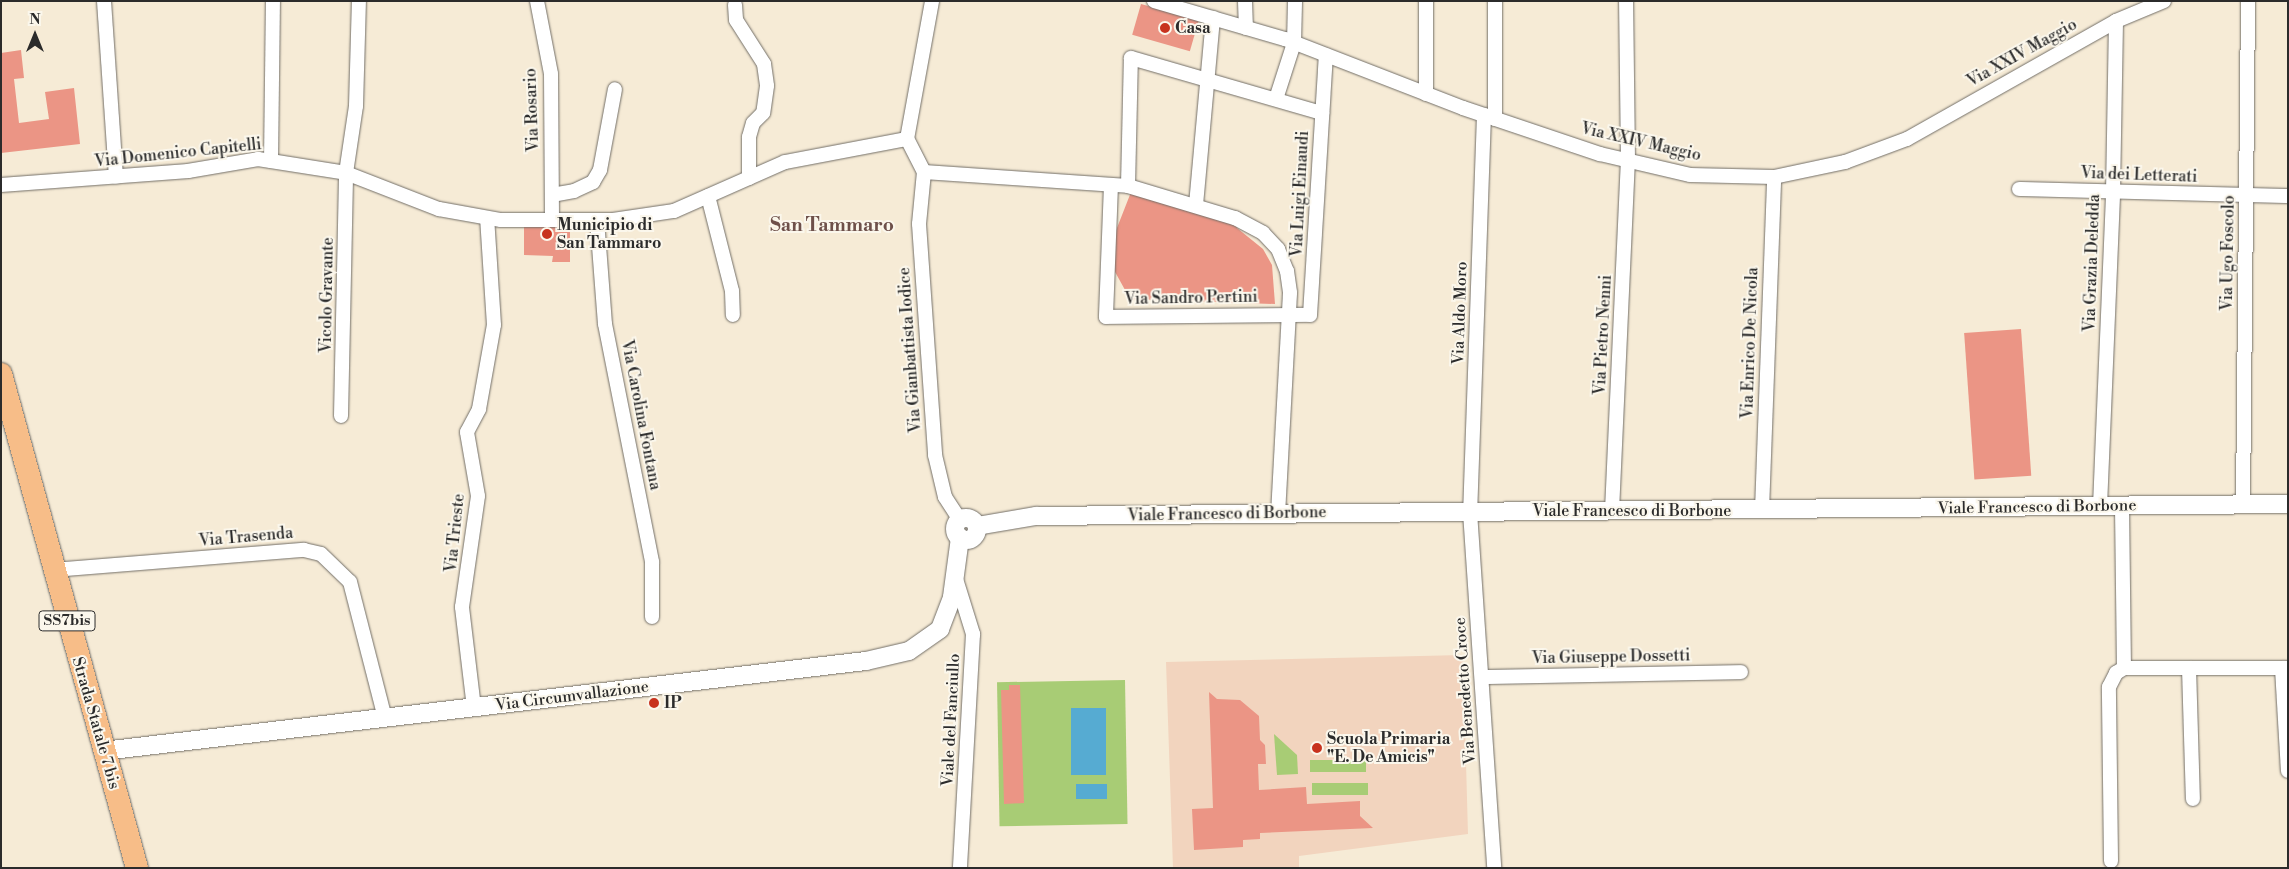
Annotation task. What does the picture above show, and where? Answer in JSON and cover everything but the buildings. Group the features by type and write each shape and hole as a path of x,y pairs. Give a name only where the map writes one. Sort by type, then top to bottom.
{"main road":[{"name":"Strada Statale 7 bis","path":"1,374 53,570 137,868"}],"street":[{"path":"104,1 116,177"},
{"path":"271,161 273,1"},
{"name":"Vicolo Gravante","path":"340,416 346,173 356,106 359,1"},
{"name":"Via Rosario","path":"537,1 551,74 552,220"},
{"path":"932,1 907,139 924,172 1128,186 1196,205 1239,220 1263,233 1278,249 1287,271 1289,315 1278,514"},
{"path":"1246,1 1246,28"},
{"path":"1276,99 1294,43 1295,1"},
{"path":"1426,1 1426,94"},
{"name":"Via Aldo Moro","path":"1470,512 1495,1"},
{"name":"Via Pietro Nenni","path":"1612,511 1628,160 1626,1"},
{"name":"Via XXIV Maggio","path":"1163,2 1294,43 1489,117 1628,160 1690,175 1774,177 1845,162 1907,139 2116,20 2164,1"},
{"name":"Via Ugo Foscolo","path":"2243,504 2248,1"},
{"path":"735,6 736,20 764,64 767,86 763,113 754,123 749,137 749,178"},
{"path":"1196,205 1213,18"},
{"name":"Via Grazia Deledda","path":"2100,506 2113,193 2116,20"},
{"name":"Via Luigi Einaudi","path":"1289,315 1310,314 1326,55"},
{"path":"1128,186 1131,58 1322,113"},
{"path":"552,195 574,191 593,182 600,170 614,89"},
{"name":"Via Domenico Capitelli","path":"1,185 188,171 258,159 346,173 439,209 487,218 597,220 674,210 785,162 907,139"},
{"name":"Via Gianbattista Iodice","path":"924,172 918,224 935,455 945,497 960,520"},
{"name":"Via Enrico De Nicola","path":"1762,510 1774,177"},
{"name":"Via Sandro Pertini","path":"1111,185 1106,317 1289,315"},
{"name":"Via dei Letterati","path":"2020,189 2113,193 2288,196"},
{"path":"708,196 732,291 733,315"},
{"name":"Via Trieste","path":"474,708 462,607 478,496 467,432 479,409 494,325 487,218"},
{"name":"Via Carolina Fontana","path":"597,220 605,324 652,562 652,617"},
{"name":"Viale Francesco di Borbone","path":"977,526 1036,516 2288,504"},
{"path":"2122,506 2124,668"},
{"name":"Via Benedetto Croce","path":"1470,512 1494,868"},
{"path":"970,518 977,526 974,536 960,538 955,529 960,520 970,518"},
{"name":"Via Circumvallazione","path":"103,751 866,661 909,651 940,629 952,597 960,538"},
{"name":"Via Trasenda","path":"53,570 304,550 321,554 350,582 385,718"},
{"name":"Viale del Fanciullo","path":"955,577 973,634 960,868"},
{"path":"2111,861 2109,687 2116,672 2124,668 2285,668 2288,771"},
{"path":"2189,668 2193,799"},
{"name":"Via Giuseppe Dossetti","path":"1482,677 1741,672"}],"shaded area":[{"name":"Scuola Primaria \"E. De Amicis\"","path":"1463,655 1468,834 1299,856 1299,868 1173,868 1166,662"}],"green space":[{"path":"1125,680 1128,824 1000,826 997,682"},
{"path":"1274,734 1297,755 1298,774 1277,775"},
{"path":"1310,760 1366,760 1366,772 1310,772"},
{"path":"1312,783 1368,783 1368,795 1312,795"}],"water":[{"path":"1071,708 1106,708 1106,775 1071,775"},
{"path":"1076,784 1107,784 1107,799 1076,799"}],"place":[{"name":"Casa","path":"1165,28"},
{"name":"Municipio di San Tammaro","path":"547,234"},
{"name":"IP","path":"654,703"},
{"name":"Scuola Primaria \"E. De Amicis\"","path":"1317,748"}],"district":[{"name":"San Tammaro","path":"832,226"}]}
